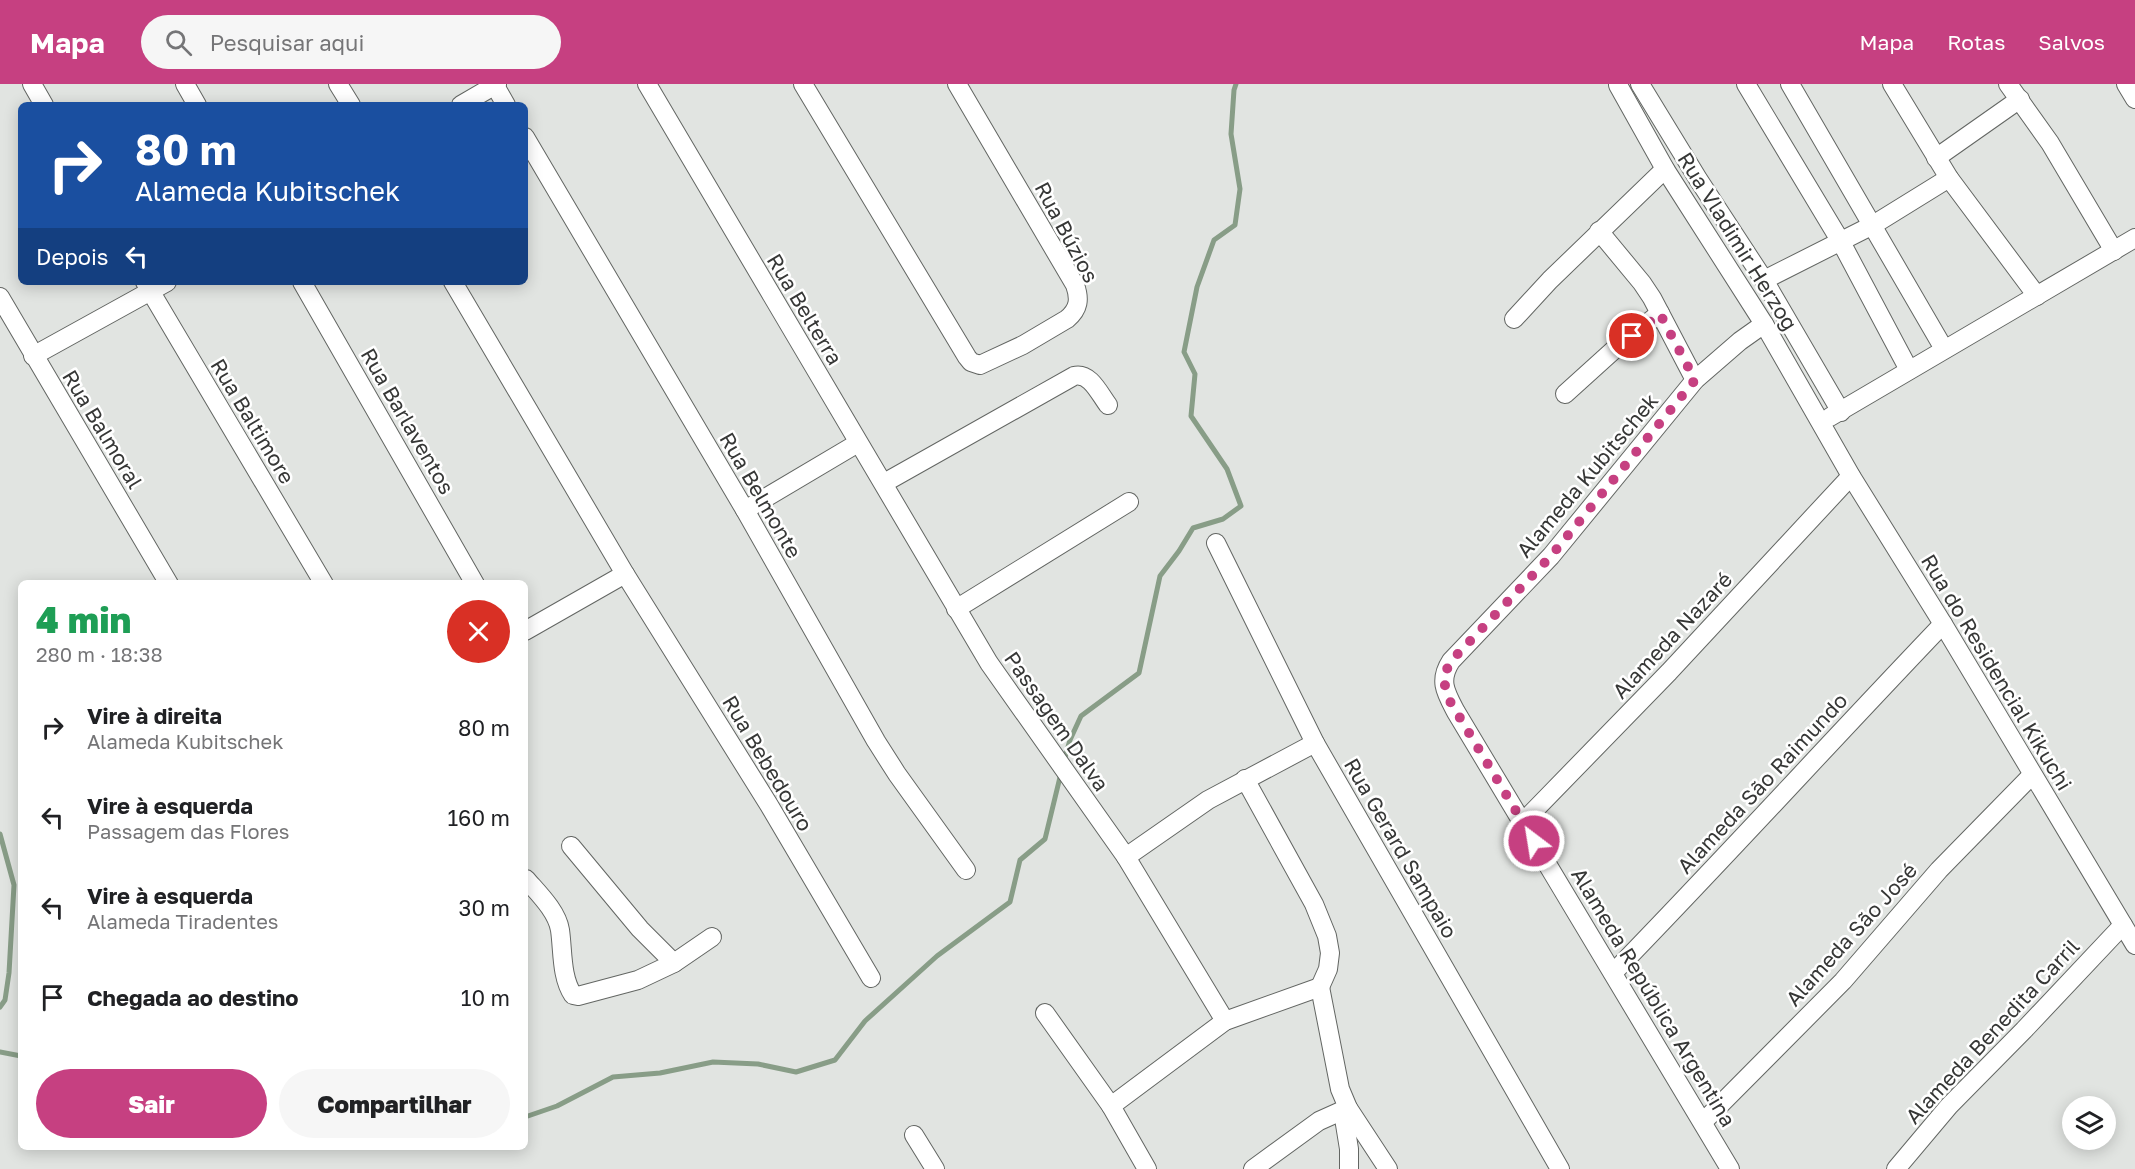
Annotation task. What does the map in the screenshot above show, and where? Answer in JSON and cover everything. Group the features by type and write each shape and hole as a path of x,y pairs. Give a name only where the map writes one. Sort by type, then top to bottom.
{"street":[{"path":"32,84 42,102"},
{"path":"185,84 195,102"},
{"path":"338,84 349,102"},
{"path":"465,102 495,84 504,102"},
{"name":"Rua Belterra","path":"646,84 858,443"},
{"name":"Rua Búzios","path":"803,84 959,344 972,362 980,365 1023,345 1067,319 1074,313 1079,295 957,84"},
{"path":"1746,84 1841,242 1910,370"},
{"path":"1790,84 1944,349"},
{"path":"1892,84 1949,178 2037,296"},
{"path":"2008,84 2050,143 2114,251"},
{"path":"2126,84 2135,99"},
{"name":"Rua Vladimir Herzog","path":"1618,85 1665,169 1764,324 1820,422"},
{"path":"1644,91 1764,280 1841,412"},
{"path":"1936,158 2020,99"},
{"name":"Rua Belmonte","path":"528,142 745,510 876,741 966,870"},
{"path":"1514,318 1599,231 1665,169"},
{"path":"1764,280 1873,225 1949,178"},
{"path":"1599,231 1642,283 1695,380"},
{"path":"1820,422 1841,412 2135,238"},
{"name":"Rua Barlaventos","path":"304,285 473,580"},
{"name":"Rua Bebedouro","path":"455,285 625,574 769,805 871,978"},
{"path":"33,356 147,287"},
{"name":"Rua Baltimore","path":"147,287 322,580"},
{"name":"Rua Balmoral","path":"0,297 167,580"},
{"path":"1565,394 1617,347 1660,314"},
{"name":"Alameda Kubitschek","path":"1451,661 1551,556 1695,380 1740,341 1764,324"},
{"path":"884,483 1074,376 1081,374 1087,376 1108,405"},
{"name":"Rua do Residencial Kikuchi","path":"1820,422 2135,945"},
{"path":"745,510 858,443"},
{"name":"Passagem Dalva","path":"858,443 884,483 956,609 1013,700 1126,857 1225,1021"},
{"name":"Alameda Nazaré","path":"1523,822 1669,672 1851,476"},
{"path":"956,609 1129,502"},
{"name":"Rua Gerard Sampaio","path":"1216,543 1315,743 1560,1169"},
{"path":"528,629 625,574"},
{"name":"Alameda São Raimundo","path":"1613,973 1701,883 1805,768 1943,624"},
{"name":"Alameda República Argentina","path":"1451,661 1443,677 1448,698 1730,1169"},
{"path":"1126,857 1208,800 1315,743"},
{"name":"Alameda São José","path":"1703,1122 1844,981 1939,870 2032,775"},
{"path":"1245,779 1314,904 1327,936 1330,953 1328,969 1320,987 1346,1110 1349,1169"},
{"path":"571,846 639,929 674,963"},
{"path":"528,881 552,911 560,928 561,954 573,995 578,996 638,980 674,963 712,937"},
{"name":"Alameda Benedita Carril","path":"1896,1169 1949,1106 2123,925"},
{"path":"1112,1106 1225,1021 1320,987"},
{"path":"1045,1013 1112,1106 1148,1169"},
{"path":"1253,1169 1319,1121 1346,1110"},
{"path":"1346,1110 1388,1169"},
{"path":"914,1135 935,1169"}],"waterway":[{"path":"1064,761 1070,740 1081,716 1139,673 1160,576 1193,528 1223,519 1241,506 1227,469 1191,416 1195,374 1184,352 1197,287 1214,240 1235,225 1240,189 1231,134 1236,84"},
{"path":"528,1116 557,1106 613,1077 660,1073 713,1062 758,1064 796,1072 835,1060 865,1021 937,956 1010,902 1020,860 1045,839 1061,773"},
{"path":"0,834 14,885 9,973 5,1000 0,1007"},
{"path":"0,1052 18,1055"}],"route":[{"path":"1534,841 1448,698 1443,677 1451,661 1551,556 1695,380 1660,314 1632,336"}]}
